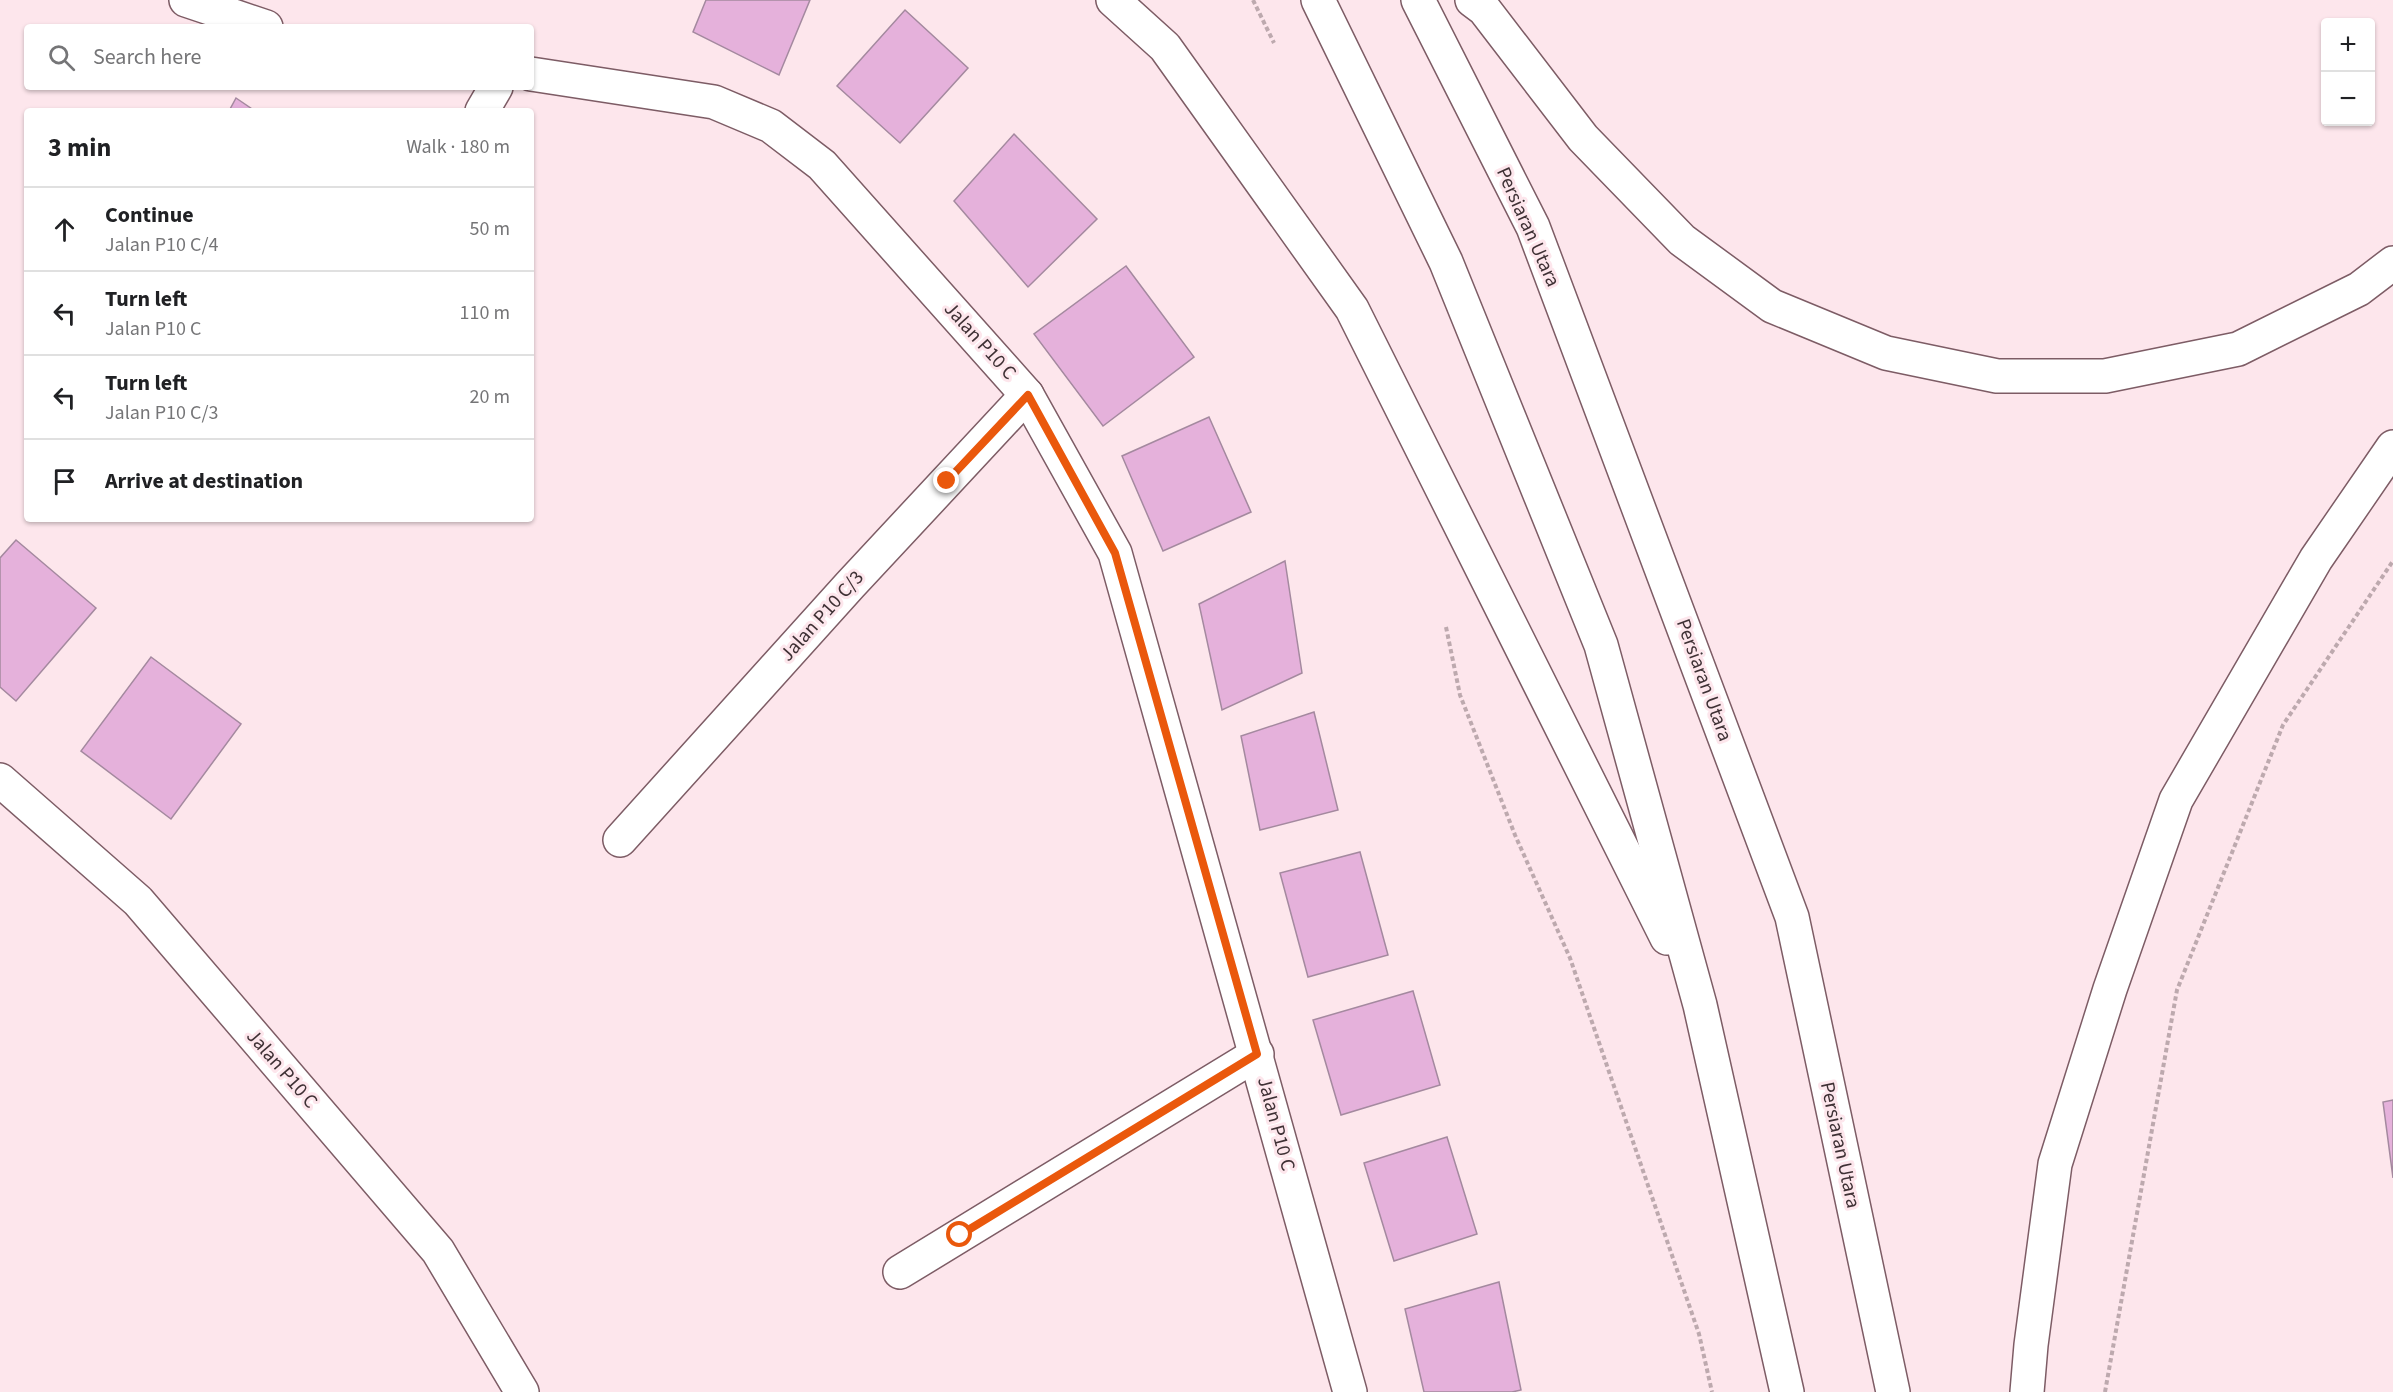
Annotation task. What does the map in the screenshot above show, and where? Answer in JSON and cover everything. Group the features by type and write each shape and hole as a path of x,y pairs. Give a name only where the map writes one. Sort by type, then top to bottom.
{"main road":[{"path":"186,0 257,24"},
{"path":"1113,0 1166,48 1352,309 1700,1005"},
{"path":"1318,0 1446,262 1601,645 1700,1005 1787,1392"},
{"name":"Persiaran Utara","path":"1418,0 1533,227 1792,917 1893,1392"},
{"path":"1472,0 1484,9 1583,138 1682,240 1772,306 1886,353 1997,376 2105,376 2238,349 2359,289 2393,263"},
{"name":"Jalan P10 C","path":"534,74 714,102 771,126 822,165 1028,395 1115,553 1350,1392"},
{"path":"484,108 494,90"},
{"name":"Jalan P10 C/3","path":"620,840 858,576 1028,395"},
{"path":"2027,1392 2055,1164 2110,988 2176,800 2316,559 2393,447"},
{"name":"Jalan P10 C","path":"0,780 138,901 423,1233 438,1251 522,1392"},
{"path":"900,1272 1257,1054"}],"path":[{"path":"1253,0 1274,44"},
{"path":"2105,1392 2177,990 2283,725 2393,561"},
{"path":"1446,627 1460,695 1515,835 1570,958 1699,1334 1712,1392"}],"building":[{"path":"706,0 810,0 779,75 693,32"},
{"path":"905,10 968,68 900,143 837,86"},
{"path":"236,98 251,108 231,108"},
{"path":"1014,134 1097,219 1028,287 954,201"},
{"path":"1126,266 1194,357 1103,426 1034,334"},
{"path":"1209,417 1251,512 1163,551 1122,456"},
{"path":"16,540 96,608 16,701 0,687 0,558"},
{"path":"1285,561 1302,673 1222,710 1199,604"},
{"path":"151,657 241,724 171,819 81,751"},
{"path":"1314,712 1338,810 1260,830 1241,736"},
{"path":"1360,852 1388,955 1308,977 1280,873"},
{"path":"1413,991 1440,1085 1341,1115 1313,1020"},
{"path":"2393,1100 2393,1178 2383,1102"},
{"path":"1447,1137 1477,1234 1394,1261 1364,1163"},
{"path":"1499,1282 1521,1390 1512,1392 1424,1392 1405,1309"}],"route":[{"path":"947,481 1028,395 1115,553 1257,1054 960,1235"}]}
